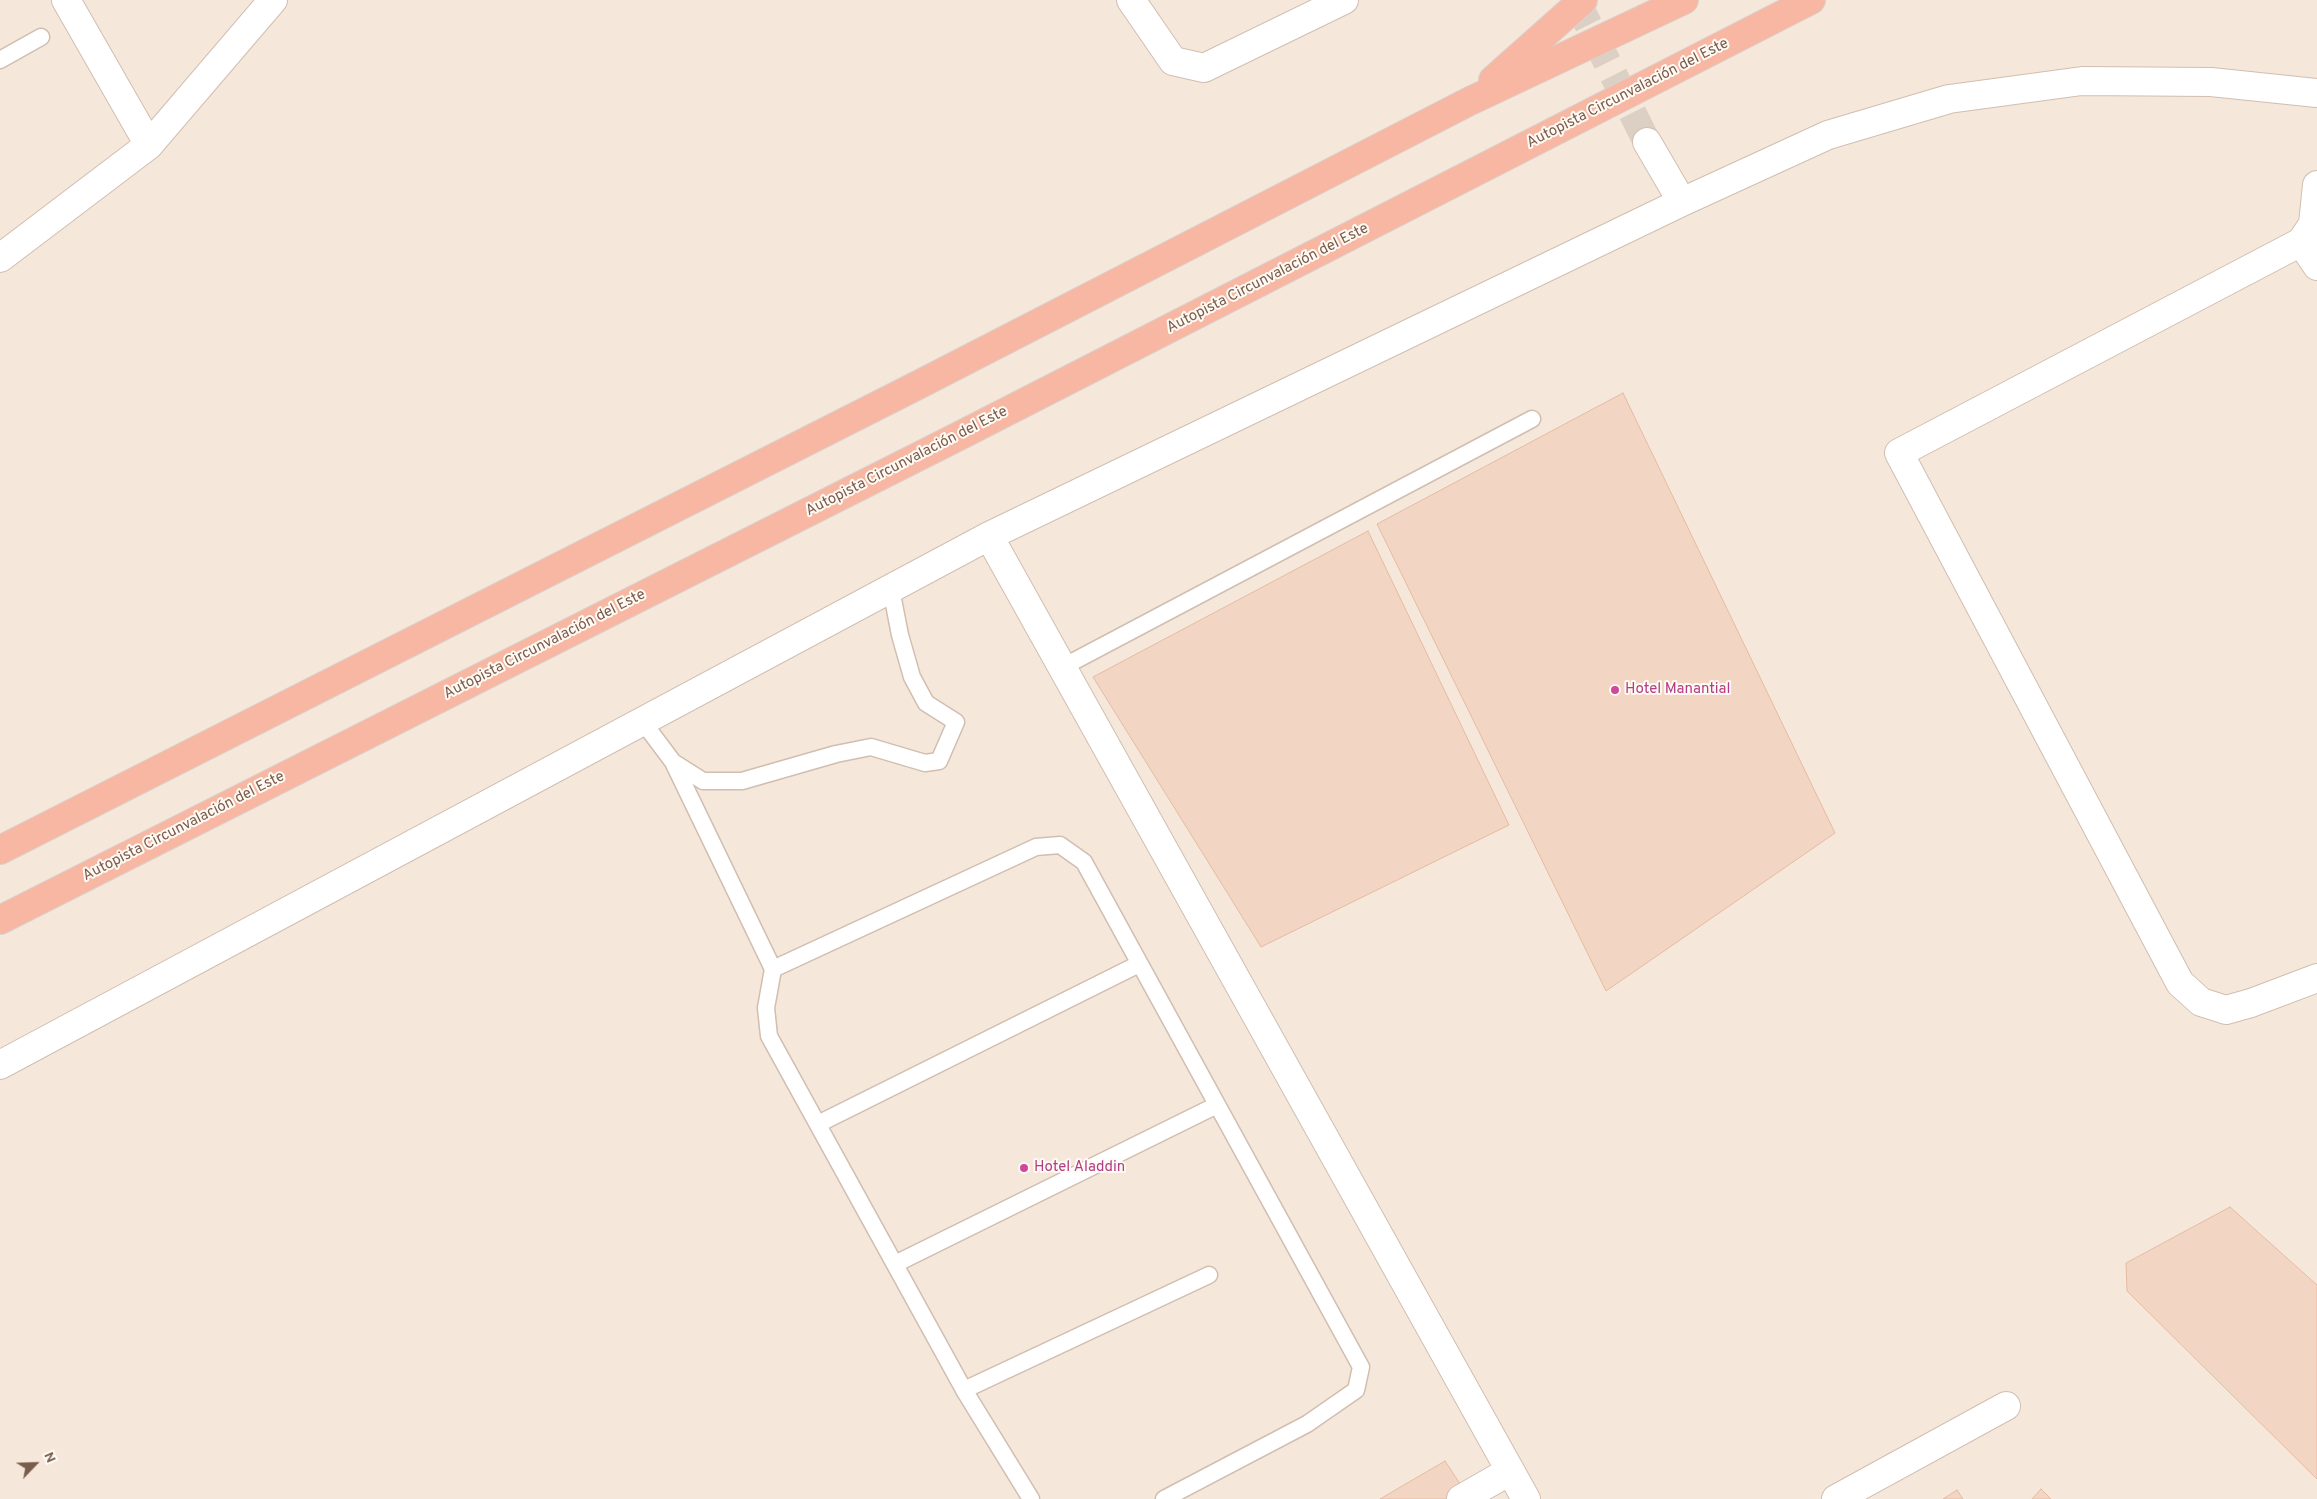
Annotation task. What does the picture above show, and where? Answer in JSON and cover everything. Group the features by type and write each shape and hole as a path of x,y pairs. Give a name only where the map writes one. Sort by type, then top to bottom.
{"highway":[{"path":"1470,101 1583,0"},
{"path":"0,850 918,385 1470,101 1684,0"},
{"name":"Autopista Circunvalación del Este","path":"0,920 997,417 1811,0"}],"street":[{"path":"66,0 150,145"},
{"path":"0,258 150,145 273,0"},
{"path":"1130,0 1173,62 1204,68 1344,0"},
{"path":"0,1065 989,536 1682,202 1828,134 1949,99 2082,81 2211,82 2317,93"},
{"path":"1647,142 1682,202"},
{"path":"2317,184 2313,224 2301,242 1899,452 2180,983 2201,1002 2226,1010 2252,1004 2317,978"},
{"path":"2301,242 2317,266"},
{"path":"989,536 1526,1499"},
{"path":"1836,1499 2006,1406"},
{"path":"1461,1499 1510,1471"}],"lane":[{"path":"0,60 42,37"},
{"path":"1061,668 1532,419"},
{"path":"673,762 703,781 742,781 836,754 871,747 925,764 939,761 956,722 926,703 912,677 900,635 891,589"},
{"path":"643,722 673,762 773,969 766,1008 769,1036 964,1390 1030,1499"},
{"path":"773,969 1036,847 1060,845 1084,862 1360,1367 1356,1390 1307,1424 1164,1499"},
{"path":"818,1124 1139,964"},
{"path":"895,1264 1217,1105"},
{"path":"964,1390 1208,1275"}],"shaded area":[{"path":"0,0 2317,0 2317,1499 0,1499"}],"building":[{"path":"1623,393 1835,833 1606,991 1377,524"},
{"path":"1368,531 1509,825 1261,947 1093,677"},
{"path":"2230,1207 2317,1285 2317,1479 2127,1291 2126,1263"},
{"path":"1445,1461 1470,1499 1380,1499"},
{"path":"2041,1489 2051,1499 2032,1499"},
{"path":"1957,1490 1963,1499 1943,1499"}],"tunnel":[{"path":"1576,0 1647,142"}],"place":[{"name":"Hotel Manantial","path":"1615,690"},
{"name":"Hotel Aladdin","path":"1024,1168"}]}
